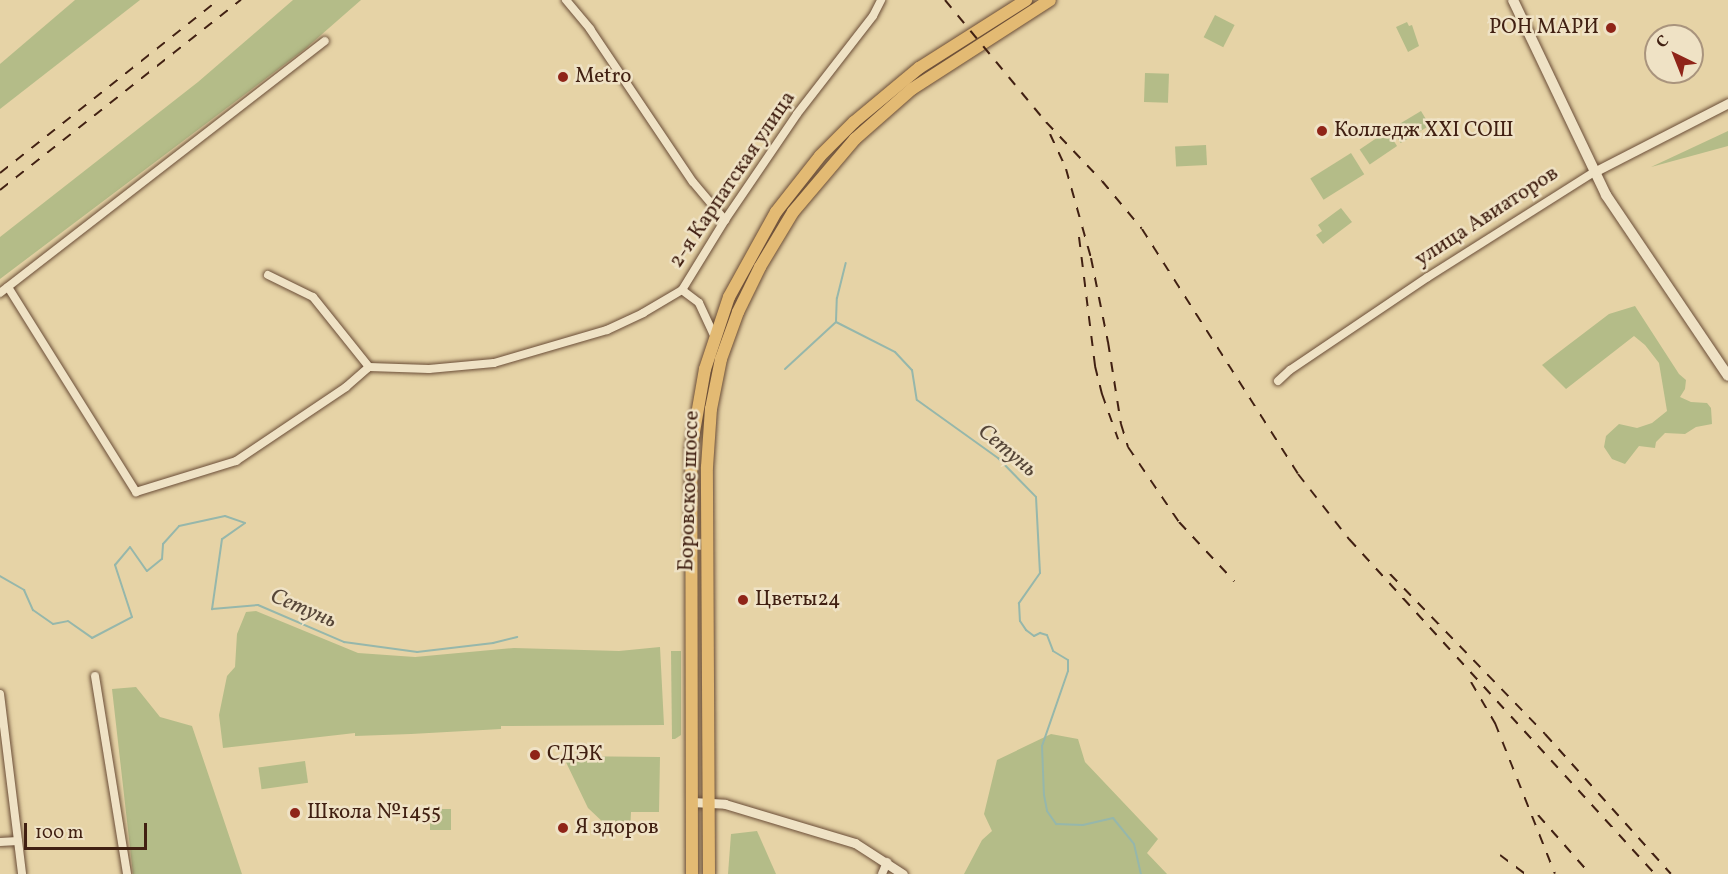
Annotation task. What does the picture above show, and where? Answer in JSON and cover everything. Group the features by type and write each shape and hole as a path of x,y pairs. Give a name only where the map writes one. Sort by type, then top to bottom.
{"main road":[{"name":"Боровское шоссе","path":"692,874 690,459 700,388 732,291 757,242 776,212 820,156 870,107 906,77 1026,0"},
{"name":"Боровское шоссе","path":"709,874 706,467 711,409 721,359 738,312 760,267 793,212 855,138 912,89 1050,0"},
{"path":"1514,0 1594,172 1623,223 1728,376"}],"street":[{"path":"566,0 591,29 693,182 725,220"},
{"name":"2-я Карпатская улица","path":"369,367 429,369 494,363 607,330 643,313 682,290 725,220 796,114 873,16 881,0"},
{"path":"0,293 325,41"},
{"name":"улица Авиаторов","path":"1278,381 1290,370 1428,277 1594,172 1728,104"},
{"path":"8,287 136,492 236,460 346,387 369,367 313,297 268,275"},
{"path":"682,290 699,303 715,337"},
{"path":"95,676 127,874"},
{"path":"0,694 22,874"},
{"path":"693,802 725,804 855,843 903,874"},
{"path":"0,842 18,841"},
{"path":"882,874 887,862"}],"green space":[{"path":"75,0 140,0 0,109 0,64"},
{"path":"293,0 361,0 305,49 0,279 0,237 198,82"},
{"path":"1215,15 1235,25 1223,47 1204,37"},
{"path":"1407,22 1409,26 1412,25 1419,46 1408,52 1396,27"},
{"path":"1145,73 1169,74 1168,103 1144,102"},
{"path":"1421,111 1430,126 1401,143 1392,129"},
{"path":"1387,131 1397,146 1370,164 1360,149"},
{"path":"1728,131 1728,146 1651,167"},
{"path":"1206,145 1207,165 1176,167 1175,147"},
{"path":"1351,153 1364,174 1324,200 1310,178"},
{"path":"1341,208 1352,222 1323,244 1316,235 1322,231 1318,225"},
{"path":"1635,306 1679,374 1686,380 1685,389 1680,397 1691,402 1707,403 1711,408 1712,424 1696,427 1685,434 1665,433 1656,442 1655,448 1639,446 1625,464 1612,459 1604,447 1606,436 1619,424 1637,428 1652,423 1667,411 1659,363 1645,345 1634,336 1566,389 1542,365 1609,314"},
{"path":"256,611 358,653 415,657 514,648 619,651 660,647 664,725 501,726 501,729 411,734 355,736 355,733 223,748 219,715 227,676 235,667 237,634 246,612"},
{"path":"671,651 681,651 681,735 675,739 672,739"},
{"path":"136,687 160,717 192,726 242,874 133,874 112,689"},
{"path":"1051,734 1078,739 1085,762 1158,839 1147,853 1167,874 964,874 982,840 992,831 984,814 997,760"},
{"path":"563,756 660,757 659,812 631,812 630,834 606,825 588,808"},
{"path":"305,761 308,783 262,789 258,768"},
{"path":"430,809 451,809 451,830 430,830"},
{"path":"757,831 776,874 728,874 731,834"}],"waterway":[{"path":"836,321 837,298 846,263"},
{"name":"Сетунь","path":"785,369 836,322 895,352 912,370 917,400 998,458 1036,497 1040,573 1019,603 1020,621 1034,636 1040,633 1047,635 1053,651 1068,660 1068,671 1042,746 1047,811 1056,824 1083,825 1113,818 1134,844 1141,874"},
{"name":"Сетунь","path":"0,576 24,590 33,610 53,624 68,621 92,638 132,617 115,565 130,547 147,571 162,559 163,544 179,526 225,516 245,523 222,539 212,609 258,605 344,642 417,652 493,643 517,637"}],"railway":[{"path":"0,173 218,0"},
{"path":"0,190 241,0"},
{"path":"945,0 1046,122 1102,181 1142,229 1298,474 1349,539 1655,874"},
{"path":"1050,134 1066,169 1091,258 1121,424 1128,447 1179,522 1234,581"},
{"path":"1079,237 1095,366 1118,439"},
{"path":"1390,574 1545,734 1671,874"},
{"path":"1471,682 1495,723 1555,874"},
{"path":"1538,815 1590,874"},
{"path":"1500,855 1525,874"}],"place":[{"name":"РОН МАРИ","path":"1611,28"},
{"name":"Metro","path":"563,77"},
{"name":"Колледж XXI СОШ","path":"1322,131"},
{"name":"Цветы24","path":"743,600"},
{"name":"СДЭК","path":"535,755"},
{"name":"Школа №1455","path":"295,813"},
{"name":"Я здоров","path":"563,828"}]}
